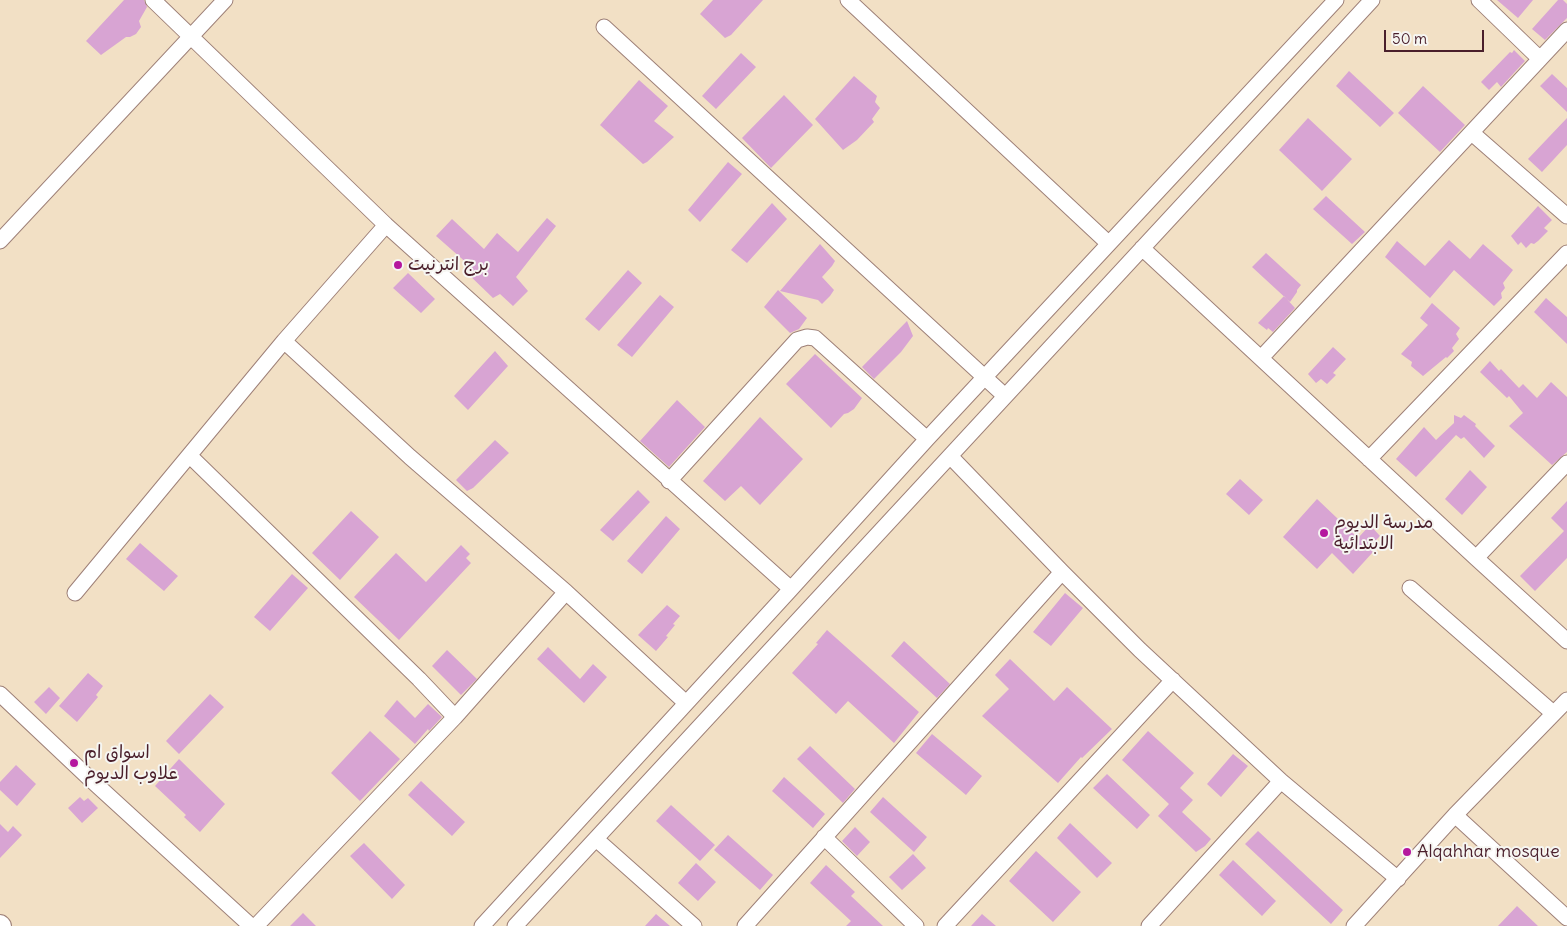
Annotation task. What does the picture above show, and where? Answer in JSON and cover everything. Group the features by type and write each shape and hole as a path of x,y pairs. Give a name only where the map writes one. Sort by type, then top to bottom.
{"street":[{"path":"153,0 386,225 791,590"},
{"path":"0,241 226,0"},
{"path":"848,0 1108,243"},
{"path":"482,926 927,439 1336,0"},
{"path":"515,926 1372,0"},
{"path":"1479,0 1540,59"},
{"path":"604,26 1005,396"},
{"path":"1261,358 1567,30"},
{"path":"1472,133 1567,216"},
{"path":"75,594 284,341 386,225"},
{"path":"1142,248 1567,641"},
{"path":"1369,459 1567,253"},
{"path":"669,481 797,340 807,337 815,338 927,439"},
{"path":"284,341 410,456 566,592 686,703"},
{"path":"190,456 419,679 455,717"},
{"path":"950,456 1140,650 1282,781 1398,879"},
{"path":"1476,558 1567,463"},
{"path":"745,926 1062,572"},
{"path":"1410,588 1553,713"},
{"path":"256,926 455,717 566,592"},
{"path":"945,926 1173,680"},
{"path":"0,694 251,926"},
{"path":"1354,926 1455,815 1567,700"},
{"path":"1149,926 1282,781"},
{"path":"1455,815 1567,918"},
{"path":"824,837 916,926"},
{"path":"596,839 694,926"}],"building":[{"path":"124,0 144,0 147,7 139,21 141,27 136,34 126,37 101,55 86,41"},
{"path":"713,0 763,0 731,35 725,38 700,14"},
{"path":"1497,0 1533,0 1518,18"},
{"path":"1558,0 1563,0 1567,4 1567,18 1545,40 1532,29"},
{"path":"1514,50 1525,61 1501,87 1497,82 1489,90 1481,82"},
{"path":"741,53 756,67 716,109 702,96"},
{"path":"1349,71 1394,113 1380,127 1336,86"},
{"path":"1552,74 1567,88 1567,112 1540,86"},
{"path":"854,76 877,96 875,102 880,108 872,119 874,122 857,140 843,150 815,119"},
{"path":"639,80 668,106 654,121 674,137 643,164 600,125"},
{"path":"1423,86 1465,125 1440,152 1398,113"},
{"path":"784,95 813,125 771,168 742,138"},
{"path":"1308,118 1352,159 1322,191 1279,150"},
{"path":"1567,118 1567,145 1542,172 1528,159"},
{"path":"728,162 742,174 700,222 688,210"},
{"path":"1326,196 1365,232 1352,244 1313,209"},
{"path":"772,203 787,219 747,263 731,250"},
{"path":"1538,206 1552,220 1544,228 1548,231 1538,241 1534,244 1531,243 1526,248 1521,242 1518,245 1511,236"},
{"path":"547,218 556,226 516,277 528,291 513,306 500,294 493,298 465,271 469,265 436,236 452,219 484,249 497,233 518,252"},
{"path":"1449,240 1470,259 1483,244 1513,270 1503,283 1505,288 1501,293 1502,298 1494,306 1454,270 1430,298 1385,257 1397,241 1425,266"},
{"path":"820,244 835,261 822,277 834,290 830,296 822,304 818,300 780,291"},
{"path":"1266,253 1301,285 1290,302 1252,267"},
{"path":"628,270 642,283 599,331 585,319"},
{"path":"408,273 435,299 421,313 393,288"},
{"path":"778,290 807,318 799,329 790,333 764,307"},
{"path":"660,295 674,307 632,357 617,345"},
{"path":"1284,296 1295,308 1273,332 1268,328 1267,330 1258,323"},
{"path":"1546,298 1567,317 1567,344 1534,312"},
{"path":"1432,303 1460,328 1456,334 1459,339 1452,348 1454,351 1423,376 1411,366 1412,362 1401,354 1428,325 1420,318"},
{"path":"907,321 913,336 901,352 874,379 862,367"},
{"path":"1333,347 1346,359 1333,373 1336,375 1327,384 1321,379 1316,383 1308,374"},
{"path":"495,351 508,366 468,410 454,396"},
{"path":"815,354 862,398 854,409 844,414 831,428 786,384"},
{"path":"1490,361 1499,371 1501,369 1519,388 1523,384 1537,398 1551,382 1567,397 1567,452 1552,465 1509,426 1523,413 1509,396 1507,398 1480,372"},
{"path":"677,400 705,427 669,467 640,441"},
{"path":"1454,415 1461,418 1464,415 1476,424 1475,426 1495,446 1484,458 1464,437 1461,439 1456,435 1416,477 1396,459 1424,427 1436,440 1454,423"},
{"path":"760,417 803,459 760,505 741,486 725,501 703,481"},
{"path":"495,440 509,453 473,488 467,491 456,480"},
{"path":"1470,470 1487,487 1462,515 1445,499"},
{"path":"1240,479 1263,500 1249,515 1226,494"},
{"path":"638,490 650,502 613,541 600,530"},
{"path":"1317,499 1358,538 1370,525 1380,536 1369,547 1373,552 1353,574 1332,553 1317,569 1283,537"},
{"path":"1567,501 1567,558 1535,591 1520,576 1564,531 1551,518"},
{"path":"351,511 379,537 340,580 312,553"},
{"path":"666,516 680,529 642,574 627,561"},
{"path":"140,543 178,576 164,591 126,559"},
{"path":"461,545 470,554 466,558 471,563 399,640 354,597 396,553 426,582"},
{"path":"292,574 308,588 270,631 254,617"},
{"path":"1065,593 1083,608 1051,646 1033,632"},
{"path":"667,605 680,616 666,636 668,637 656,651 638,635"},
{"path":"827,630 919,712 894,743 848,701 836,714 792,673 818,644 816,643"},
{"path":"904,641 950,684 937,698 891,656"},
{"path":"548,647 580,679 593,664 607,677 584,703 537,659"},
{"path":"447,650 477,679 461,695 432,666"},
{"path":"1010,659 1054,701 1067,687 1112,729 1081,757 1058,783 982,716 1009,689 995,675"},
{"path":"88,673 103,686 96,695 98,697 77,722 59,706"},
{"path":"49,687 60,698 46,714 34,702"},
{"path":"210,694 224,707 179,754 166,741"},
{"path":"397,700 415,718 428,704 442,717 415,744 384,716"},
{"path":"370,731 400,759 360,801 331,773"},
{"path":"1148,731 1194,773 1180,788 1193,800 1182,812 1211,839 1196,852 1158,816 1169,804 1122,760"},
{"path":"932,734 982,776 966,795 916,753"},
{"path":"810,746 855,789 843,803 797,759"},
{"path":"1233,754 1248,766 1221,797 1207,784"},
{"path":"179,759 225,804 200,832 184,817 186,815 155,786"},
{"path":"16,765 36,784 17,806 0,790 0,782"},
{"path":"1107,774 1150,815 1137,829 1093,788"},
{"path":"784,777 825,814 813,828 772,791"},
{"path":"421,781 465,822 452,836 408,795"},
{"path":"80,797 84,801 88,798 98,808 82,823 68,808"},
{"path":"883,797 927,837 914,852 870,812"},
{"path":"671,805 715,845 700,861 656,821"},
{"path":"1070,823 1112,863 1097,878 1057,838"},
{"path":"0,824 8,832 13,826 22,835 0,858"},
{"path":"855,827 870,842 857,856 842,841"},
{"path":"1258,831 1343,910 1331,924 1245,844"},
{"path":"728,835 773,875 760,890 714,850"},
{"path":"364,843 405,885 392,899 350,856"},
{"path":"1036,851 1081,892 1053,922 1009,881"},
{"path":"913,854 926,868 902,890 889,877"},
{"path":"1233,860 1276,901 1262,916 1219,875"},
{"path":"696,863 716,882 698,901 678,883"},
{"path":"826,865 855,892 851,896 883,926 846,926 851,921 810,883"},
{"path":"1517,906 1538,926 1498,926"},
{"path":"303,913 316,926 290,926"},
{"path":"656,914 670,926 645,926"},
{"path":"982,914 996,926 971,926"}],"place":[{"name":"برج انترنيت","path":"398,265"},
{"name":"مدرسة الديوم الابتدائية","path":"1324,533"},
{"name":"اسواق ام علاوب الديوم","path":"74,763"},
{"name":"Alqahhar mosque","path":"1407,852"}]}
